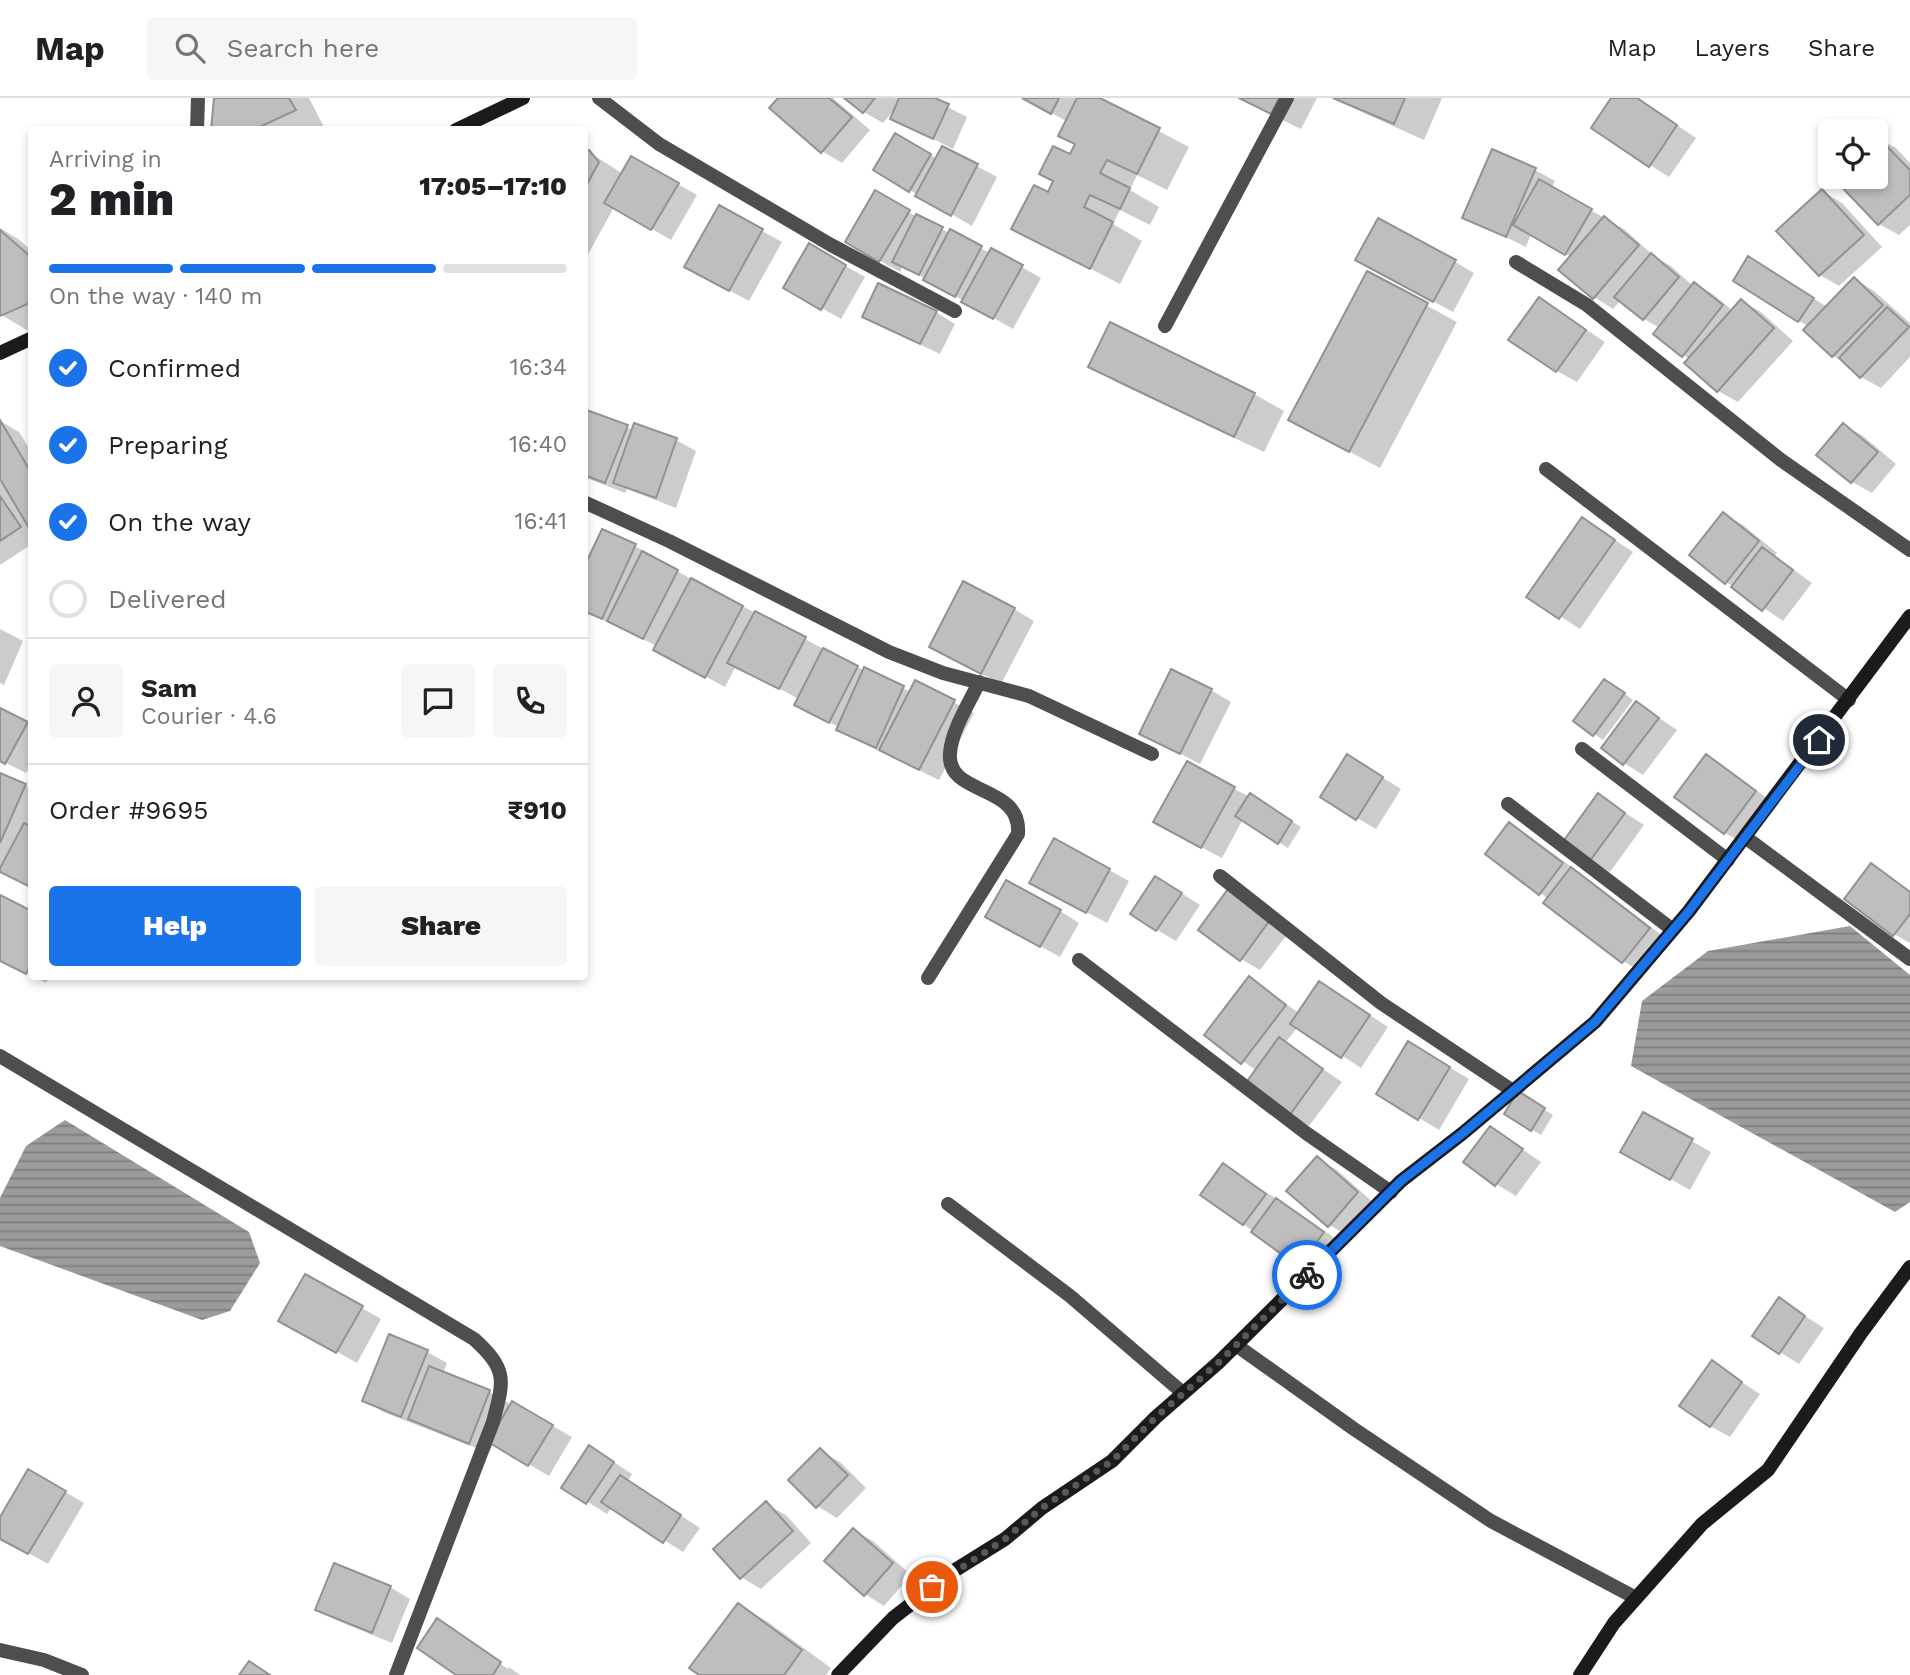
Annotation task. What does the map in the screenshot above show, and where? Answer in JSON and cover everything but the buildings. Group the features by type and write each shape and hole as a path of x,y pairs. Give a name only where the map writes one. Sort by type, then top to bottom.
{"street":[{"path":"197,126 198,98"},
{"path":"464,126 523,98"},
{"path":"599,98 659,144 831,245 955,311"},
{"path":"1165,326 1287,98"},
{"path":"1516,262 1587,305 1781,460 1910,550"},
{"path":"0,353 28,340"},
{"path":"1546,469 1849,700"},
{"path":"588,504 669,541 889,652 943,673 1029,696 1152,754"},
{"path":"838,1675 893,1618 952,1572 1005,1539 1042,1508 1112,1461 1236,1345 1391,1192 1595,1022 1673,930 1907,626"},
{"path":"928,978 1018,834 1019,820 1012,808 956,775 950,764 954,736 979,682"},
{"path":"1582,749 1728,860"},
{"path":"1508,804 1673,930"},
{"path":"1745,837 1910,959"},
{"path":"1220,876 1381,1003 1513,1091"},
{"path":"1079,960 1306,1133 1391,1192"},
{"path":"0,1056 432,1317 474,1339 491,1354 501,1372 501,1390 493,1422 396,1675"},
{"path":"948,1203 1070,1296 1183,1393"},
{"path":"1580,1675 1614,1623 1702,1524 1768,1470 1861,1333 1910,1267"},
{"path":"1236,1345 1354,1429 1491,1521 1636,1598"},
{"path":"0,1650 44,1660 82,1675"}],"shaded area":[{"path":"1850,926 1910,975 1910,1202 1895,1212 1631,1066 1642,1001 1708,951"},
{"path":"65,1120 249,1232 260,1263 230,1311 202,1320 0,1246 0,1198 26,1146"}],"way so far":[{"path":"932,1587 1005,1539 1042,1508 1112,1461 1156,1417 1218,1363 1307,1275"}],"route":[{"path":"1307,1275 1401,1181 1463,1133 1595,1022 1689,911 1819,740"}]}
